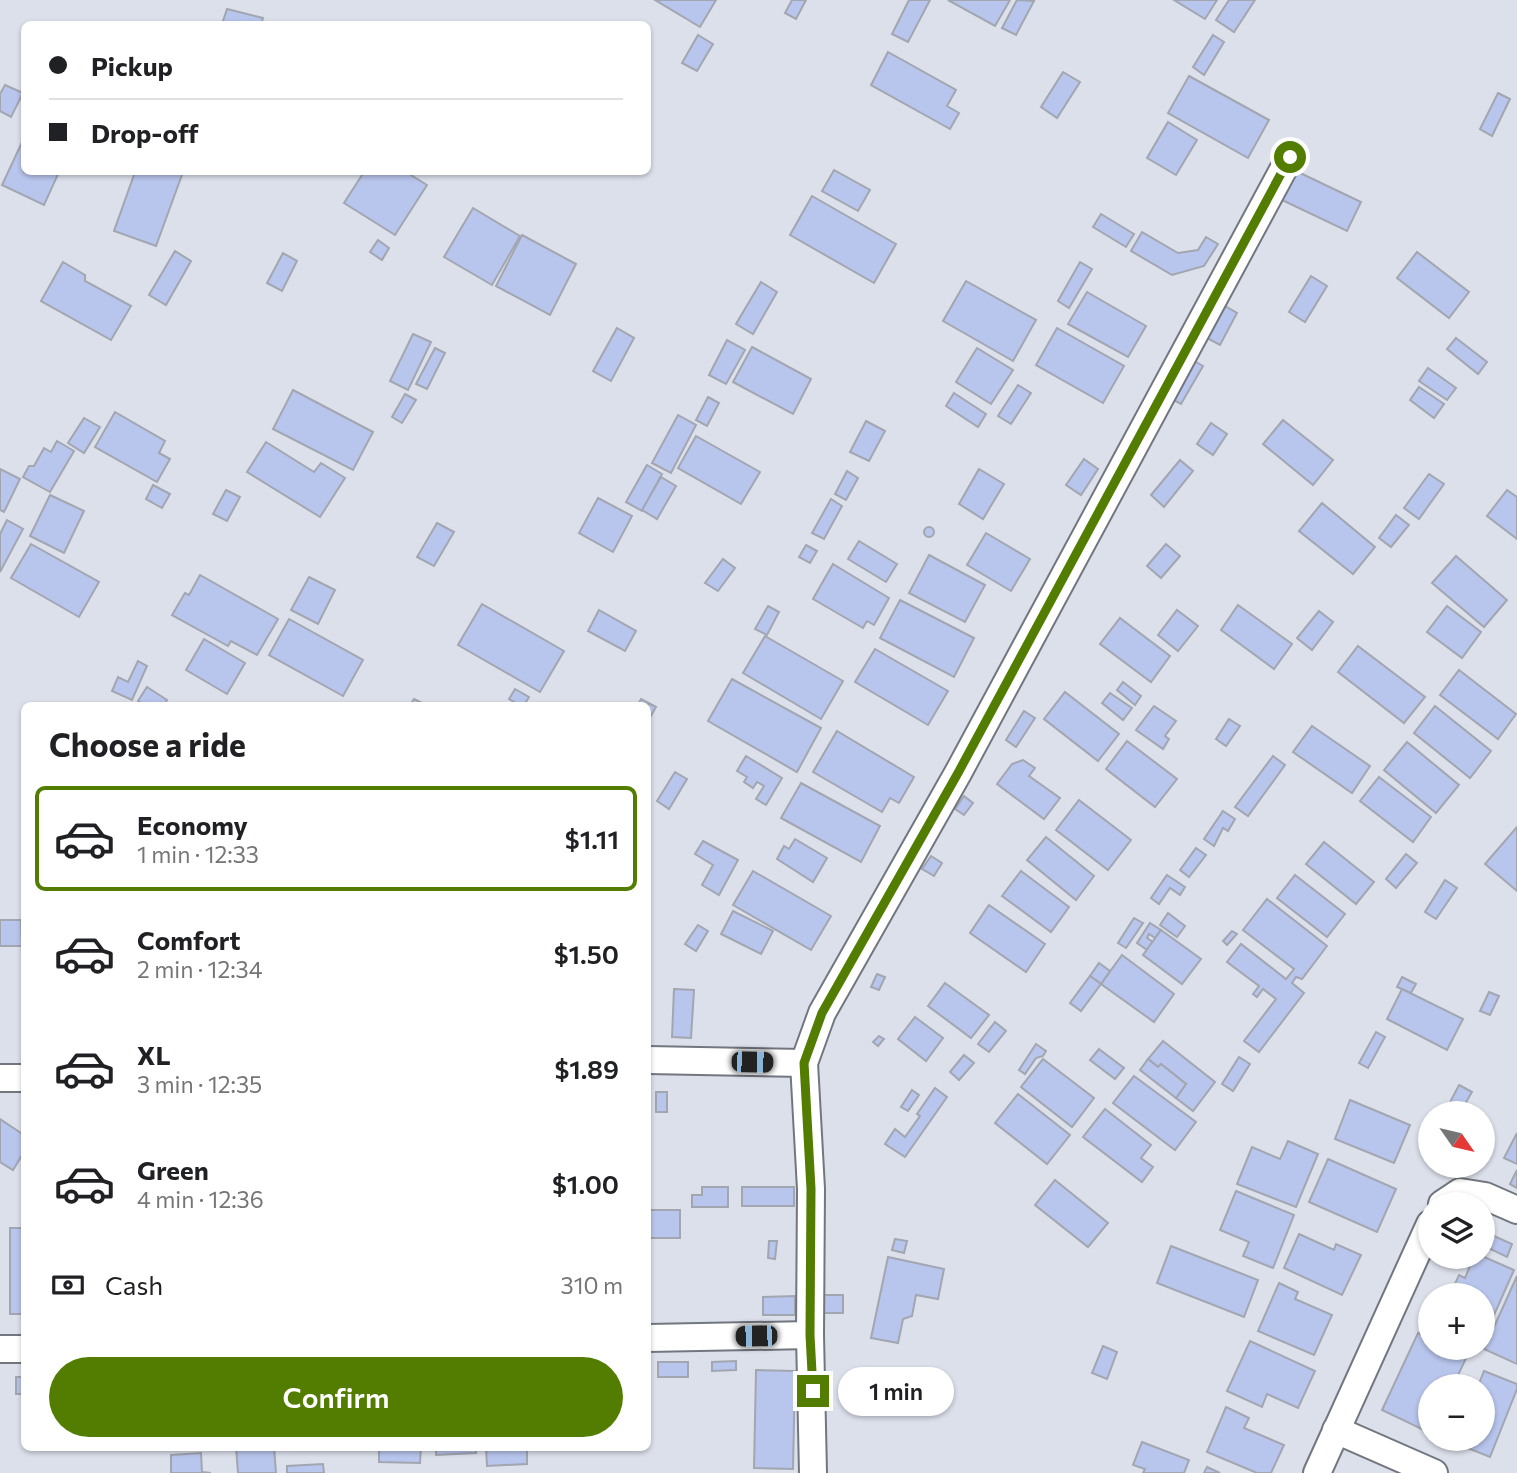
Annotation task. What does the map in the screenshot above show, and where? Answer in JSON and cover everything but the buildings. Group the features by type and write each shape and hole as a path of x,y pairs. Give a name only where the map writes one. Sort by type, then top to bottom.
{"street":[{"path":"813,1473 811,1189 804,1063 822,1013 958,773 1290,157"},
{"path":"651,1060 804,1063"},
{"path":"0,1078 21,1078"},
{"path":"1495,1200 1517,1210"},
{"path":"1317,1473 1418,1250"},
{"path":"651,1338 810,1335"},
{"path":"0,1349 21,1349"},
{"path":"1336,1430 1434,1473"}],"route":[{"path":"813,1391 810,1335 811,1189 804,1063 822,1013 958,773 1290,157"}]}
